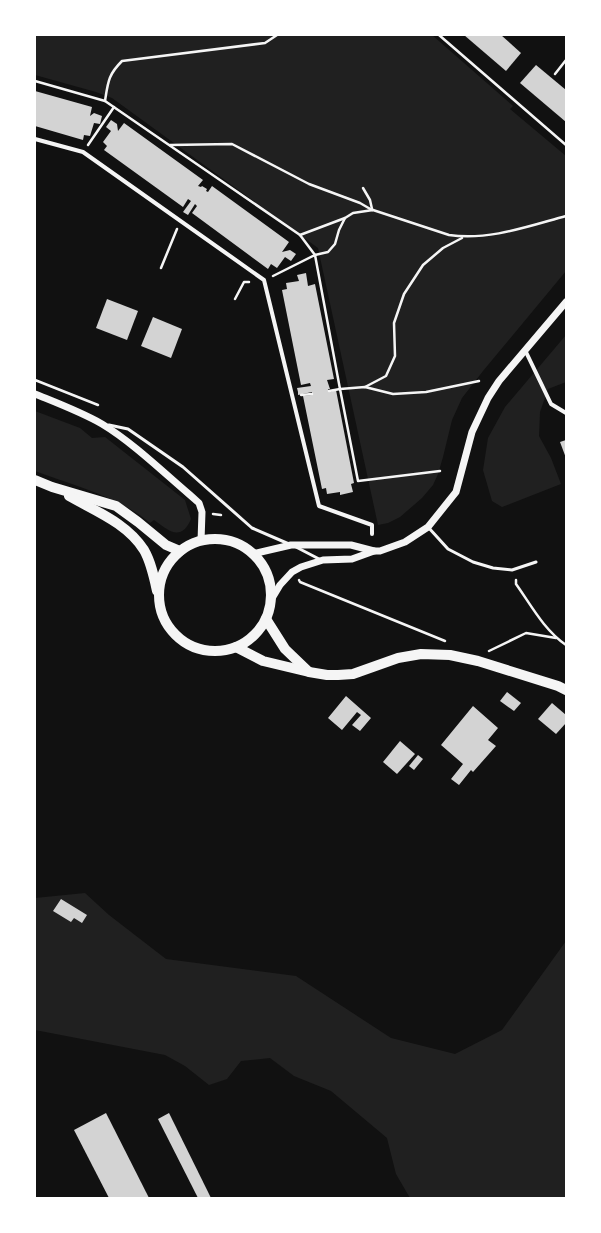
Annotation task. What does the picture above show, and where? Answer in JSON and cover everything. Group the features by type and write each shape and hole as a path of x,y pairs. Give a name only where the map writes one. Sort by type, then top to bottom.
{"main road":[{"path":"35,480 116,506 166,545 180,551"},
{"path":"52,486 111,519 130,532 144,550 152,570 161,612 168,626 178,638 191,646 208,652 221,651 236,647 251,638 266,619 271,600 270,585 265,570 252,554 245,548 231,542 216,540 201,541 180,551 168,564 161,580 158,597"},
{"path":"266,619 285,648 310,672"},
{"path":"236,647 263,661 328,675 353,674 398,658 421,654 450,655 478,661 558,686 566,690"}],"street":[{"path":"35,139 83,152 264,280 319,506 372,525 372,534"},
{"path":"252,554 291,545 351,545 374,551 380,551 405,542 428,527 456,492 472,432 488,398 499,381 566,302"},
{"path":"525,350 551,404 566,413"},
{"path":"35,394 102,424 131,446 199,503 202,512 201,541"},
{"path":"271,600 280,585 292,572 301,566 323,560 352,559 374,551"}],"lane":[{"path":"102,424 128,429 183,467 252,528 323,560"},
{"path":"428,527 448,549 473,562 493,568 512,570 536,562"}],"path":[{"path":"105,101 109,78 114,69 122,61 265,44 277,35"},
{"path":"439,35 566,145"},
{"path":"555,74 566,60"},
{"path":"35,81 105,101 300,235 315,256 358,481 440,471"},
{"path":"83,152 114,107"},
{"path":"170,145 232,144 309,184 360,203 373,210 449,235 462,237 504,232 566,216"},
{"path":"363,188 370,200 373,210"},
{"path":"300,235 345,218 353,213 373,210"},
{"path":"235,299 244,282 264,280 315,256 328,252 335,244 339,230 345,218"},
{"path":"161,268 180,221"},
{"path":"365,387 386,376 395,356 394,323 404,294 423,265 443,248 462,237"},
{"path":"35,380 98,405"},
{"path":"329,391 365,387 393,394 426,392 479,381"},
{"path":"213,514 221,515"},
{"path":"292,572 300,582 446,641"},
{"path":"516,580 516,584 538,617 556,638 566,645"},
{"path":"478,661 477,656 526,633 556,638"}],"shaded area":[{"path":"35,35 432,35 513,106 510,109 566,156 566,271 462,398 452,420 443,457 433,485 422,498 400,517 388,523 378,525 318,248 112,98 35,75"},
{"path":"566,335 566,382 548,389 540,412 539,436 551,458 561,484 502,507 492,501 483,470 488,438 505,407"},
{"path":"35,411 80,428 92,438 105,437 185,500 191,519 187,526 179,532 170,531 154,520 150,523 125,506 95,492 35,471"},
{"path":"85,893 109,915 166,959 296,976 391,1038 455,1054 502,1030 566,941 566,1198 410,1198 396,1174 387,1138 331,1091 294,1076 270,1058 241,1061 227,1079 209,1085 185,1066 165,1055 35,1030 35,898"}],"building":[{"path":"464,35 501,35 521,53 506,71"},
{"path":"536,65 566,90 566,122 520,83"},
{"path":"35,91 92,107 90,116 94,113 102,116 100,124 94,123 90,136 84,135 83,140 35,126"},
{"path":"111,120 117,124 118,131 124,123 203,180 198,186 202,186 207,189 206,191 208,192 212,186 289,242 282,252 290,250 296,254 291,261 285,257 277,268 271,264 268,269 192,213 197,206 195,204 188,215 183,212 191,201 188,199 183,207 104,150 107,146 103,142 111,131 106,127"},
{"path":"306,273 308,286 315,284 334,379 327,380 330,389 328,389 329,392 336,390 354,483 351,484 353,492 340,495 340,492 327,494 326,488 322,489 303,396 312,395 312,392 298,395 297,388 311,386 310,383 301,385 282,290 287,289 286,283 299,281 297,275"},
{"path":"107,299 138,311 127,340 96,328"},
{"path":"153,317 182,329 171,358 141,346"},
{"path":"566,440 566,458 560,442"},
{"path":"507,692 521,703 514,711 500,701"},
{"path":"346,696 371,718 360,731 352,725 361,715 357,712 342,730 328,718"},
{"path":"552,703 566,715 566,723 556,734 538,719"},
{"path":"473,706 498,728 488,740 496,746 473,772 471,770 459,785 451,779 463,764 441,745"},
{"path":"400,741 415,754 397,774 383,762"},
{"path":"418,755 423,759 414,770 409,766"},
{"path":"61,899 87,915 82,923 74,918 71,922 53,911"},
{"path":"106,1113 149,1198 109,1198 74,1130"},
{"path":"169,1113 211,1198 198,1198 158,1119"}]}
